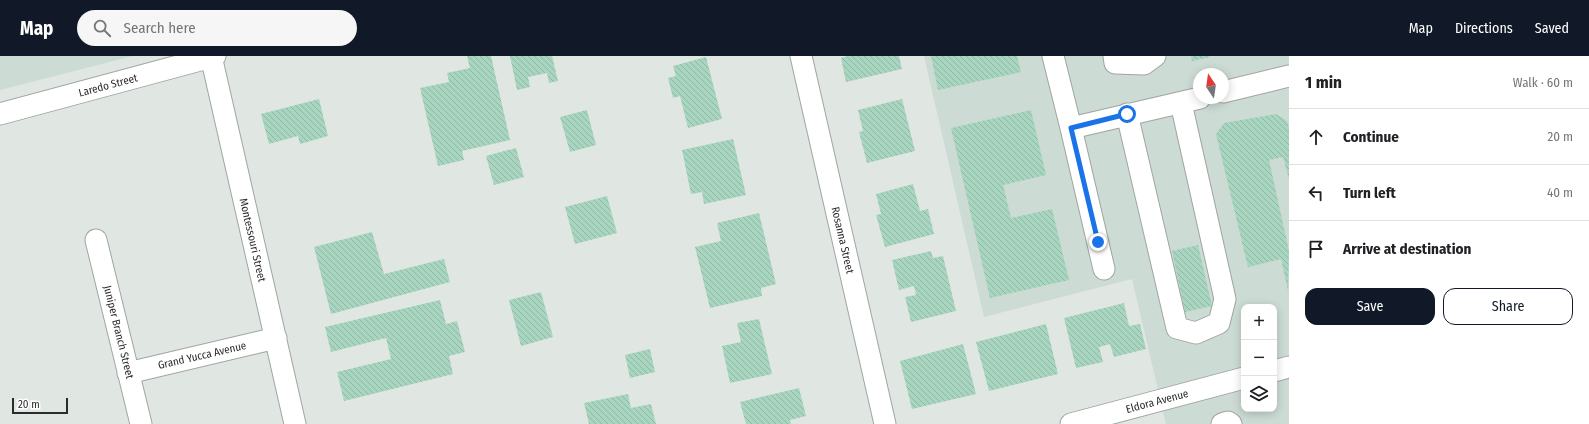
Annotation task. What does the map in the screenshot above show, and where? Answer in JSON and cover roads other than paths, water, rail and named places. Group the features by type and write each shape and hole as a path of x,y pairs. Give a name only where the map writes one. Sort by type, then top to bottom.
{"street":[{"name":"Laredo Street","path":"0,114 213,56"},
{"name":"Montessouri Street","path":"213,56 295,424"},
{"name":"Rosanna Street","path":"801,56 885,424"},
{"path":"1053,56 1104,269"},
{"path":"1114,56 1115,63 1144,64 1155,56"},
{"path":"1229,91 1289,76"},
{"path":"1071,128 1127,114 1190,100 1225,299 1219,323 1196,333 1177,328 1127,114"},
{"name":"Juniper Branch Street","path":"96,240 140,424"},
{"name":"Grand Yucca Avenue","path":"128,373 276,338"},
{"path":"1277,369 1289,367"},
{"name":"Eldora Avenue","path":"1071,424 1241,379"},
{"path":"1222,424 1228,422 1231,424"}]}
